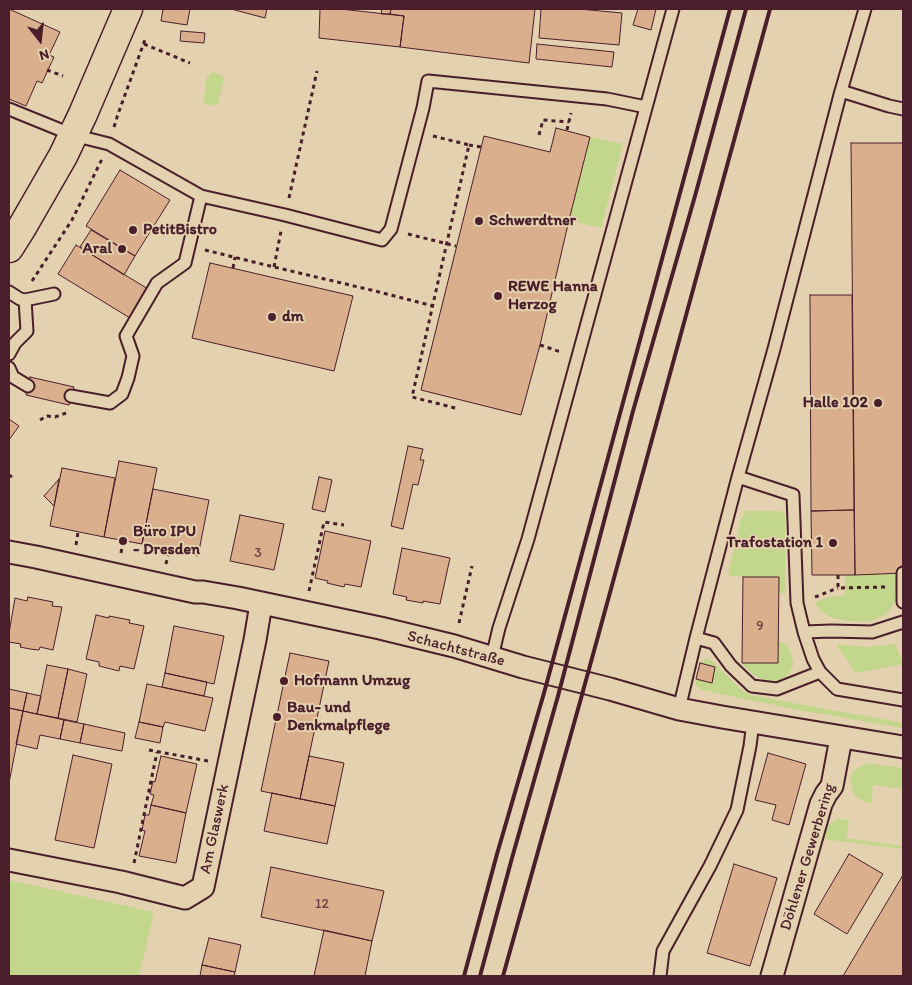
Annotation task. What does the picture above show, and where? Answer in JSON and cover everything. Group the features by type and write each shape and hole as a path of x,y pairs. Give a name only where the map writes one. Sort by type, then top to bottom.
{"street":[{"path":"9,248 73,135 128,9"},
{"name":"Schachtstraße","path":"9,552 36,556 195,592 203,592 380,628 454,646 523,667 679,709 903,748"},
{"name":"Am Glaswerk","path":"9,860 121,882 185,898 203,887 261,604"},
{"name":"Döhlener Gewerbering","path":"772,976 822,804 832,786 841,738"}],"lane":[{"path":"492,657 499,628 528,540 673,9"},
{"path":"679,709 738,477 774,349 841,91 865,9"},
{"path":"9,109 73,135 109,144 201,196 382,240 391,229 423,108 428,81 608,99 646,107"},
{"path":"841,91 903,109"},
{"path":"72,396 110,403 122,394 133,356 126,336 157,283 186,263 201,196"},
{"path":"9,292 23,300 54,294"},
{"path":"9,354 15,343 27,331 23,300"},
{"path":"9,368 13,377 28,386"},
{"path":"738,477 793,495 797,604 813,659 820,672 837,689 903,700"},
{"path":"903,574 903,602"},
{"path":"804,632 831,630 872,632 903,622"},
{"path":"696,638 714,643 731,666 752,686 777,689 820,672"},
{"path":"660,976 663,951 710,866 737,810 753,722"}],"path":[{"path":"23,300 72,220 109,144 147,36"},
{"path":"144,44 190,63"},
{"path":"47,70 63,76"},
{"path":"274,267 318,71"},
{"path":"539,135 543,120 569,122 567,130"},
{"path":"426,134 480,147"},
{"path":"459,409 412,397 469,145"},
{"path":"391,229 456,246"},
{"path":"211,251 433,306"},
{"path":"233,268 235,257"},
{"path":"540,346 566,354"},
{"path":"309,592 324,522 344,525"},
{"path":"122,549 123,541"},
{"path":"166,568 169,550"},
{"path":"460,621 472,566"},
{"path":"838,575 838,588 903,587"},
{"path":"149,750 211,761"},
{"path":"134,867 157,752"}],"green space":[{"path":"213,72 224,77 218,104 208,105 203,103 207,77"},
{"path":"590,137 623,144 601,228 569,220"},
{"path":"746,511 780,511 785,514 785,593 778,593 743,577 728,575 741,519"},
{"path":"896,574 895,602 886,615 870,621 848,621 832,618 822,612 814,602 829,597 845,595 845,575"},
{"path":"778,640 788,646 794,664 787,676 777,682 763,680 751,673 742,663"},
{"path":"836,644 866,647 895,644 903,664 856,673"},
{"path":"705,659 712,661 743,691 750,695 903,723 903,728 793,709 702,690 696,685 696,679 712,683 715,667 700,663"},
{"path":"867,763 903,768 903,789 873,785 871,804 855,796 850,779 853,771"},
{"path":"836,819 849,820 846,838 903,846 903,849 823,839 824,828"},
{"path":"9,880 154,912 139,976 9,976"}],"building":[{"path":"9,9 60,32 49,55 54,57 42,83 37,81 26,106 9,99"},
{"path":"163,9 190,9 187,25 161,21"},
{"path":"231,9 267,9 265,18"},
{"path":"320,9 340,9 404,16 400,47 319,38"},
{"path":"382,9 391,9 390,14 381,14"},
{"path":"391,9 535,9 529,63 400,47 404,16 390,14"},
{"path":"541,9 579,9 622,13 619,45 539,38"},
{"path":"638,9 656,9 651,30 633,25"},
{"path":"181,31 205,33 204,43 180,41"},
{"path":"537,44 614,52 612,67 536,59"},
{"name":"REWE Hanna Herzog","path":"556,128 590,137 540,345 521,415 421,390 484,136 550,152"},
{"name":"Halle 102","path":"851,143 903,143 903,573 855,575"},
{"path":"120,170 170,200 135,256 86,226"},
{"path":"91,230 135,256 124,275 80,247"},
{"path":"76,245 148,289 130,318 58,274"},
{"name":"dm","path":"210,263 353,296 334,371 192,338"},
{"path":"810,295 852,295 854,510 811,511"},
{"path":"30,377 74,387 69,405 26,395"},
{"path":"9,419 19,426 9,440"},
{"path":"408,446 423,449 420,460 424,460 418,485 413,484 403,529 391,526"},
{"path":"119,461 157,468 142,544 104,537"},
{"path":"62,468 115,478 104,537 50,526"},
{"path":"319,477 332,480 325,512 312,509"},
{"path":"59,479 54,506 44,496"},
{"path":"153,489 209,500 198,556 142,544"},
{"name":"Trafostation 1","path":"854,510 855,575 812,575 811,511"},
{"path":"240,515 284,524 274,570 230,561"},
{"path":"325,531 371,541 361,587 345,584 344,587 315,578"},
{"path":"402,548 450,558 440,604 406,600 407,597 393,594"},
{"path":"743,577 779,577 778,663 742,663"},
{"path":"28,597 53,602 52,606 62,607 53,650 40,647 39,650 30,649 20,647 21,644 9,642 15,598 27,601"},
{"path":"96,615 130,620 129,623 144,626 134,669 120,666 119,671 99,666 99,662 86,659"},
{"path":"174,626 224,636 214,684 165,673"},
{"path":"290,653 329,661 300,799 261,791"},
{"path":"700,663 715,667 712,683 696,679"},
{"path":"47,665 68,669 58,718 37,714"},
{"path":"68,669 87,674 77,722 58,718"},
{"path":"165,673 207,682 204,696 162,687"},
{"path":"147,684 213,698 205,731 165,722 163,727 139,722"},
{"path":"9,689 27,693 23,711 9,708"},
{"path":"27,693 41,696 37,714 23,711"},
{"path":"9,708 23,711 9,783"},
{"path":"23,711 64,720 60,739 40,735 37,749 16,744"},
{"path":"64,720 84,724 80,743 60,739"},
{"path":"139,722 163,727 160,743 135,738"},
{"path":"84,724 125,733 122,751 80,743"},
{"path":"768,753 806,764 789,825 772,820 776,805 755,800"},
{"path":"73,755 112,764 94,848 55,840"},
{"path":"161,756 197,764 186,813 151,805 154,795 150,794"},
{"path":"309,756 344,763 335,806 300,799"},
{"path":"272,793 335,806 327,844 264,831"},
{"path":"151,805 186,813 176,863 139,856 145,831 142,830 145,815 149,815"},
{"path":"849,854 883,874 847,934 814,914"},
{"path":"734,864 777,878 750,966 707,953"},
{"path":"271,867 384,891 372,941 261,917"},
{"path":"903,875 903,976 843,976"},
{"path":"324,930 372,941 365,976 314,976"},
{"path":"209,938 241,945 235,972 202,965"},
{"path":"202,965 235,972 234,976 200,976"}],"railway":[{"path":"464,976 544,693 730,9"},
{"path":"480,976 558,696 633,411 695,196 746,9"},
{"path":"503,976 770,9"}],"place":[{"name":"Schwerdtner","path":"479,221"},
{"name":"PetitBistro","path":"133,230"},
{"name":"Aral","path":"122,249"},
{"name":"REWE Hanna Herzog","path":"498,296"},
{"name":"dm","path":"272,317"},
{"name":"Halle 102","path":"878,403"},
{"name":"Büro IPU - Dresden","path":"123,541"},
{"name":"Trafostation 1","path":"833,543"},
{"name":"Hofmann Umzug","path":"284,681"},
{"name":"Bau- und Denkmalpflege","path":"277,717"}]}
